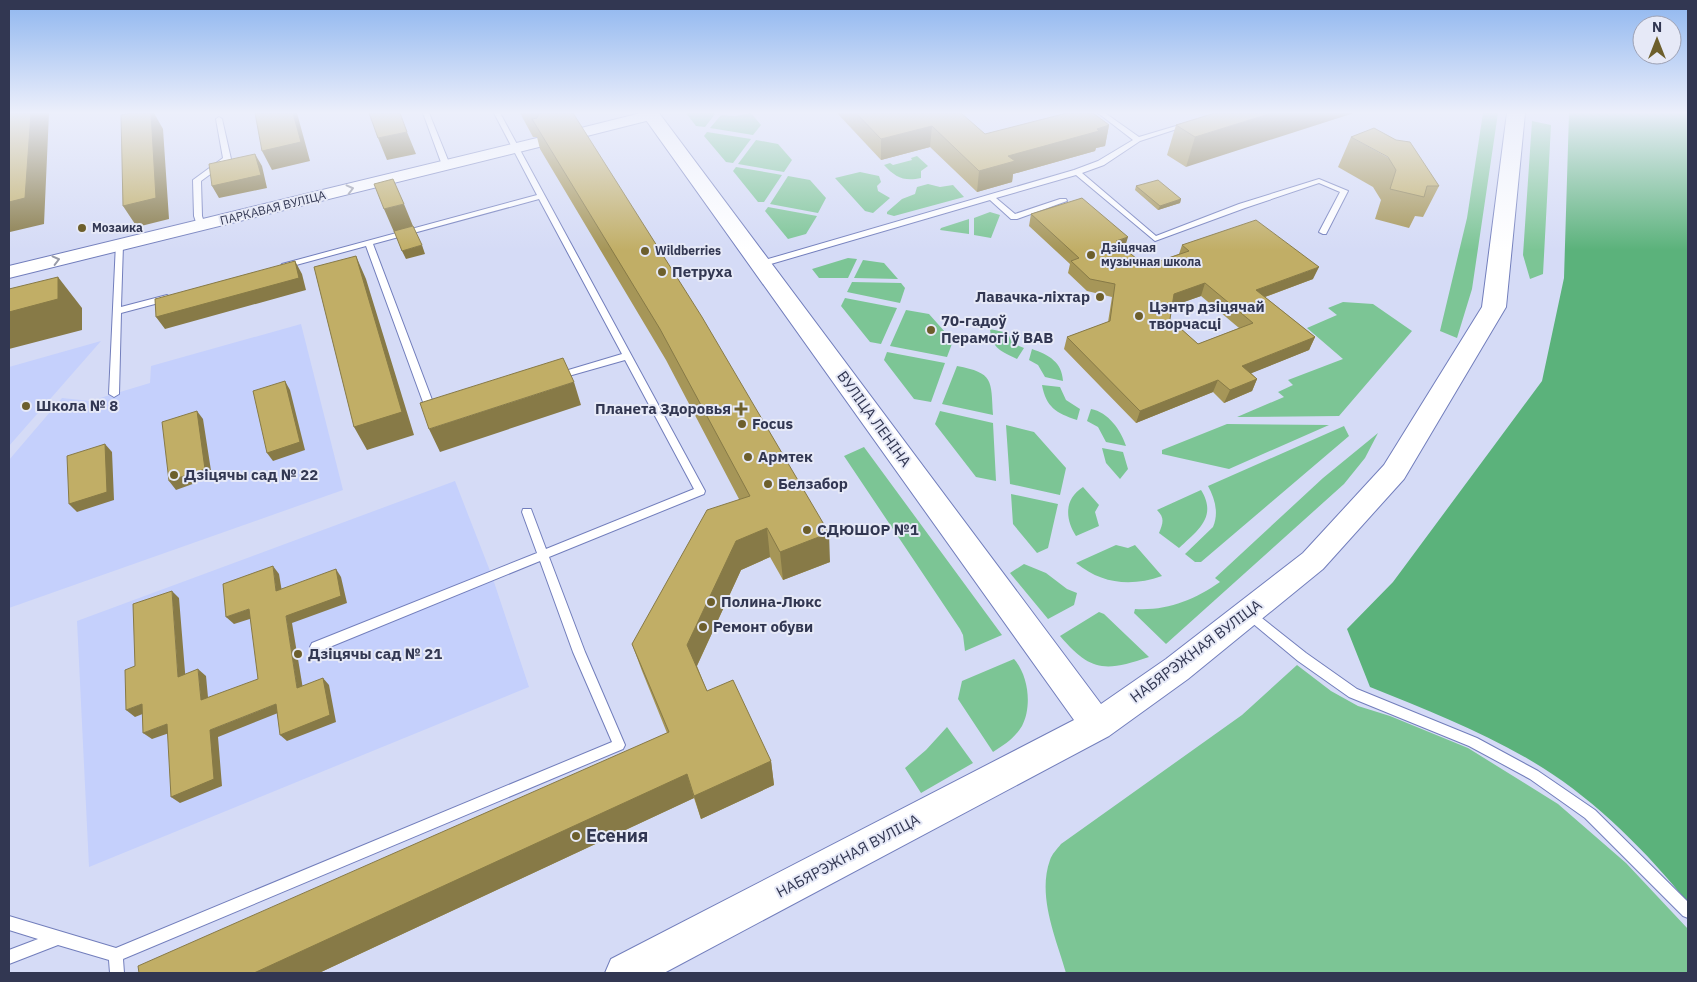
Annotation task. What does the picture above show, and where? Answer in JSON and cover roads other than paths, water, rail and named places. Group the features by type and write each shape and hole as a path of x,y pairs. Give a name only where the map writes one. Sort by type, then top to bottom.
{"main road":[{"name":"ВУЛІЦА ЛЕНІНА","path":"684,159 1097,724"},
{"name":"НАБЯРЭЖНАЯ ВУЛІЦА","path":"625,973 1097,724 1177,669 1313,561 1394,472 1494,307 1511,159"}],"street":[{"name":"ПАРКАВАЯ ВУЛІЦА","path":"9,272 471,159"}],"lane":[{"path":"201,225 198,216 197,180 227,159"},
{"path":"444,159 446,165"},
{"path":"316,647 700,492 522,159"},
{"path":"761,264 1077,172 1108,159"},
{"path":"1077,172 1155,239 1242,206 1319,181 1344,191 1323,232"},
{"path":"276,268 541,196"},
{"path":"991,197 1014,217 1062,201"},
{"path":"369,243 432,414 442,411"},
{"path":"114,394 119,245"},
{"path":"118,312 173,296"},
{"path":"553,378 627,356"},
{"path":"9,923 116,955 619,745 579,652 527,512"},
{"path":"1247,612 1302,657 1353,693 1473,742 1534,774 1590,814 1688,911"},
{"path":"9,957 58,938"},
{"path":"116,955 116,973"}],"place":[{"name":"Мозаика","path":"82,228"},
{"name":"Wildberries","path":"645,251"},
{"name":"Дзіцячая музычная школа","path":"1091,255"},
{"name":"Петруха","path":"662,272"},
{"name":"Лавачка-ліхтар","path":"1100,297"},
{"name":"Цэнтр дзіцячай творчасці","path":"1139,316"},
{"name":"70-гадоў Перамогі ў ВАВ","path":"931,330"},
{"name":"Школа № 8","path":"26,406"},
{"name":"Планета Здоровья","path":"741,409"},
{"name":"Focus","path":"742,424"},
{"name":"Армтек","path":"748,457"},
{"name":"Дзіцячы сад № 22","path":"174,475"},
{"name":"Белзабор","path":"768,484"},
{"name":"СДЮШОР №1","path":"807,530"},
{"name":"Полина-Люкс","path":"711,602"},
{"name":"Ремонт обуви","path":"703,627"},
{"name":"Дзіцячы сад № 21","path":"298,654"},
{"name":"Есения","path":"576,836"}]}
